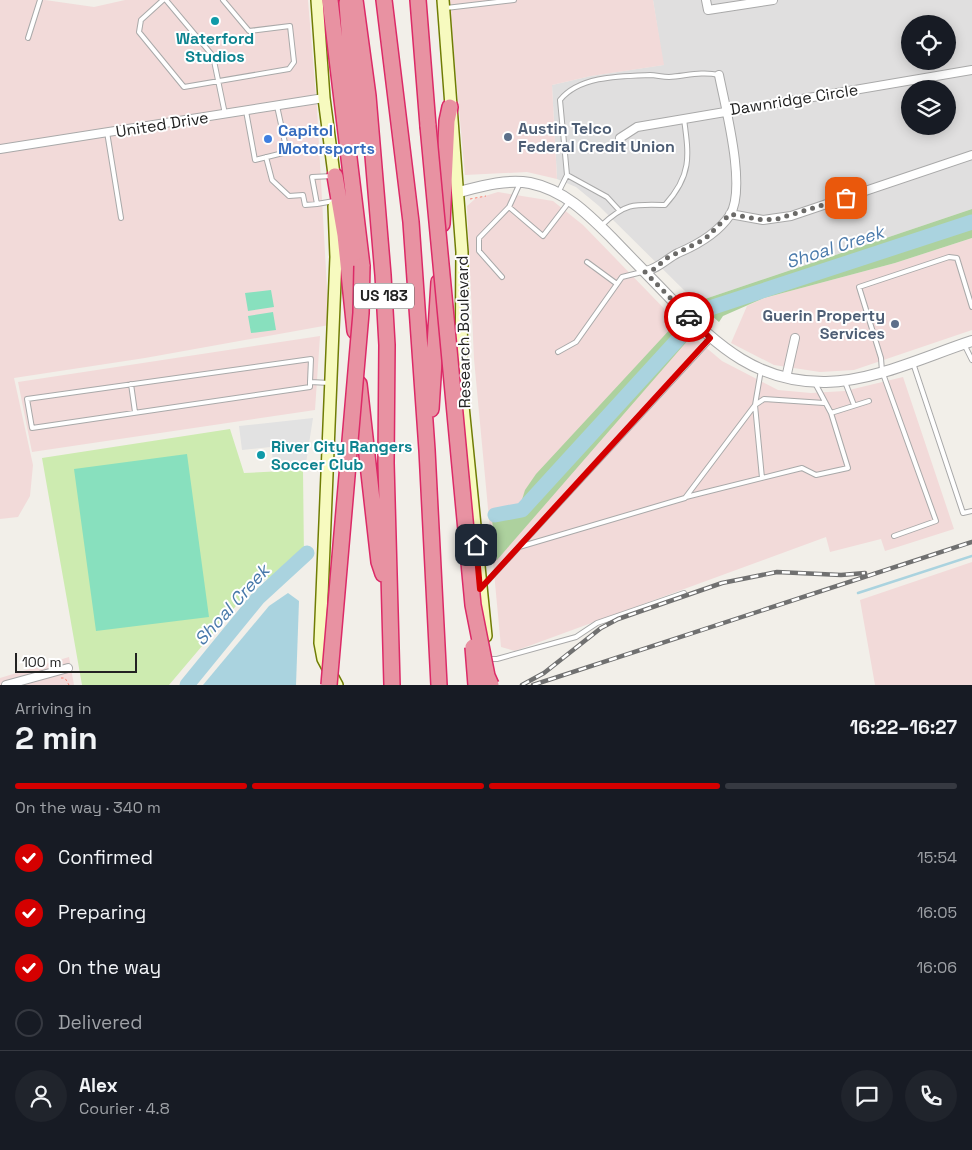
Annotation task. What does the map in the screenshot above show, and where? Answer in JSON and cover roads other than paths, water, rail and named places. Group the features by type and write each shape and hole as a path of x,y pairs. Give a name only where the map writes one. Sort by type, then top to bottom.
{"highway":[{"path":"330,0 362,266"},
{"path":"329,685 361,314 362,266 358,152 346,0"},
{"name":"US 183","path":"355,0 368,96 384,276 387,344 386,463 392,685"},
{"name":"US 183","path":"384,0 409,201 427,450 439,685"},
{"path":"418,0 473,605 491,685"},
{"path":"427,450 434,383 447,121 450,107"},
{"path":"335,176 345,235 363,429 373,494 379,562 390,593"},
{"path":"473,605 470,619 476,685"}],"main road":[{"path":"318,0 324,98 335,176 336,257 320,643 323,659 338,685"},
{"name":"Research Boulevard","path":"443,4 450,107 459,192 463,270 461,386 486,659"},
{"path":"468,685 485,670 486,659"}],"street":[{"path":"706,0 708,10 773,0"},
{"name":"Dawnridge Circle","path":"620,138 636,127 972,70"},
{"path":"645,272 654,269 667,258 705,239 730,214 736,192 737,174 719,75"},
{"name":"United Drive","path":"0,149 324,98"},
{"path":"730,214 763,220 791,216 972,155"},
{"path":"459,192 506,182 520,182 542,186 558,193 570,200 600,227 710,338 742,361 761,370 786,378 814,381 844,380 882,371 968,342"},
{"path":"786,378 795,338"},
{"path":"6,685 68,668"}],"lane":[{"path":"28,38 40,0"},
{"path":"223,0 249,31 290,26 294,62 289,70 218,80 184,86 139,32 141,20 165,0 213,56 218,80 225,114"},
{"path":"443,4 514,0"},
{"path":"558,193 567,175 560,100 568,89 592,80 651,75 668,77 705,72 719,75"},
{"path":"246,110 255,160 287,152 277,106"},
{"path":"600,227 618,209 643,204 665,205 677,192 685,177 688,145 684,118"},
{"path":"107,132 121,218"},
{"path":"266,157 272,180 289,196 303,195 305,205 334,201"},
{"path":"567,175 607,198 618,209"},
{"path":"317,204 312,177 335,176"},
{"path":"502,277 479,251 479,238 510,207 520,182"},
{"path":"510,207 543,236 570,200"},
{"path":"894,536 936,521 882,371 881,358 860,288 949,257 957,258 972,307"},
{"path":"587,262 617,284"},
{"path":"558,352 576,342 622,277 645,272"},
{"path":"480,589 710,338"},
{"path":"968,342 972,360"},
{"path":"310,359 310,387 32,428 27,399 131,384 310,359"},
{"path":"912,361 963,513 972,511"},
{"path":"761,370 755,406 762,478"},
{"path":"844,380 854,406"},
{"path":"517,548 685,498 802,468 816,475 848,468 831,413 814,381"},
{"path":"310,382 332,383"},
{"path":"131,384 135,412"},
{"path":"685,498 755,406 764,399 824,403"},
{"path":"831,413 869,401"},
{"path":"486,659 497,659 576,637 597,623 684,592"}],"water":[{"path":"288,593 299,601 296,685 203,685 269,606"}],"waterway":[{"name":"Shoal Creek","path":"710,308 972,222"},
{"name":"Shoal Creek","path":"495,515 522,510 681,336"},
{"name":"Shoal Creek","path":"187,685 258,598 307,553"},
{"path":"858,593 972,556"}],"railway":[{"path":"533,685 972,542"},
{"path":"522,685 544,673 601,628 618,619 722,583 777,572 841,575 865,573"}],"place":[{"name":"Waterford Studios","path":"215,21"},
{"name":"Austin Telco Federal Credit Union","path":"508,137"},
{"name":"Capitol Motorsports","path":"268,139"},
{"name":"Guerin Property Services","path":"895,324"},
{"name":"River City Rangers Soccer Club","path":"261,455"}]}
